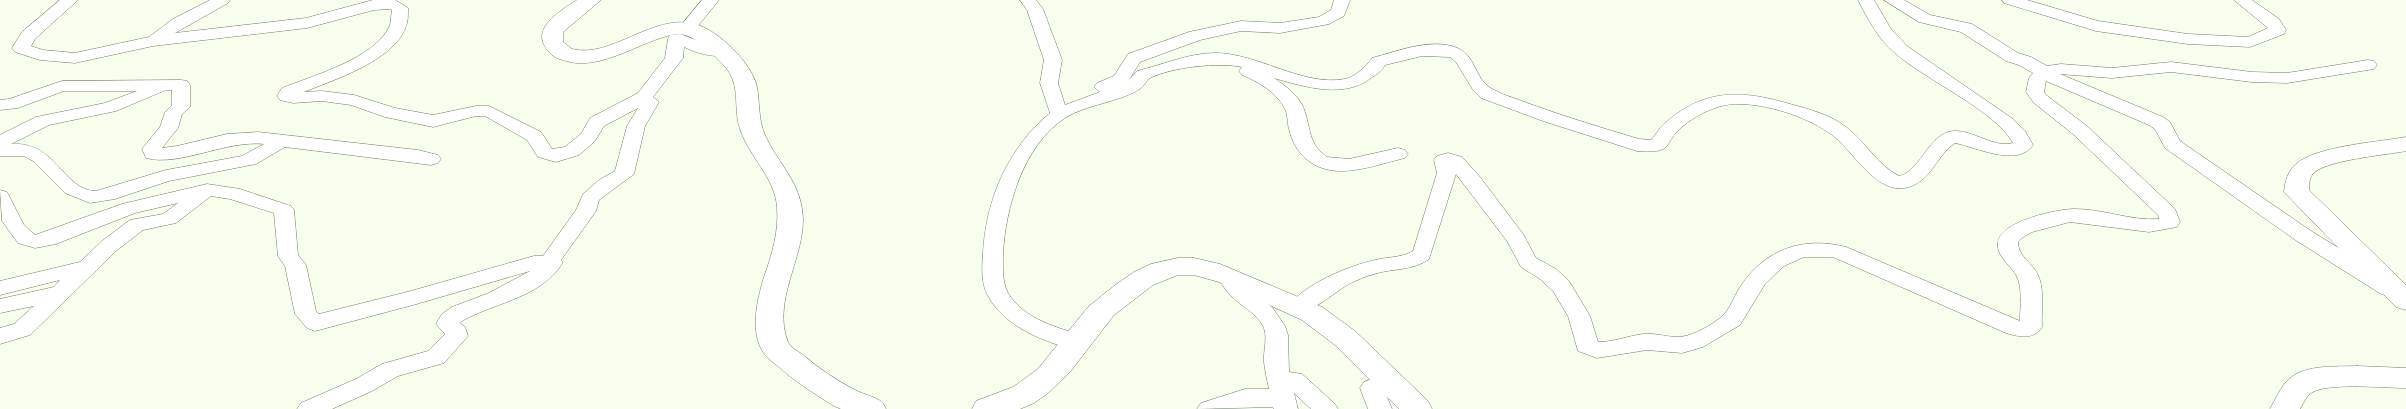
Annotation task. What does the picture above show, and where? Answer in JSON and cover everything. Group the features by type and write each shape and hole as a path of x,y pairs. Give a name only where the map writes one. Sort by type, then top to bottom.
{"main road":[{"path":"591,0 556,25 551,33 551,41 566,56 589,58 664,30 687,28 696,31 720,51 742,74 754,136 775,168 789,195 790,222 770,312 776,349 817,382 854,404 871,409"},
{"path":"2403,298 2296,192 2297,181 2303,169 2319,158 2406,144"},
{"path":"987,409 1017,399 1036,389 1054,372 1100,312 1134,284 1164,268 1182,266 1201,267 1229,276 1300,306 1333,328 1417,409"},
{"path":"2285,409 2298,388 2310,380 2357,376 2406,378"}],"street":[{"path":"70,0 28,36 20,48 40,55 67,58 153,41 300,24 373,5 392,4 400,8 400,13 395,31 383,47 340,71 288,92 286,96 293,98 322,96 354,100 391,112 433,121 476,110 490,111 534,136 543,150 550,155 562,155 572,151 588,137 597,122 642,98 674,58 676,39 702,49 720,51"},
{"path":"153,41 179,23 222,0"},
{"path":"687,28 711,0"},
{"path":"1028,0 1035,9 1053,60 1054,67 1049,80 1052,96 1058,104 1059,114"},
{"path":"1089,102 1095,92 1120,80 1134,58 1221,29 1250,26 1280,28 1323,21 1338,13 1342,0"},
{"path":"1078,342 1049,332 1024,320 1008,308 997,294 993,281 992,260 1002,197 1031,140 1059,114 1134,85 1143,75 1195,61 1211,58 1231,58 1258,65 1301,82 1314,85 1346,84 1352,83 1376,67 1378,62 1428,50 1452,50 1462,57 1480,88 1487,94 1549,117 1637,145 1647,146 1658,143 1670,128 1689,115 1727,99 1745,98 1826,122 1850,140 1882,176 1890,181 1901,183 1910,180 1944,140 1952,136 2007,150 2017,150 2024,145 2023,139 1972,98 1900,50 1884,32 1866,0"},
{"path":"1892,0 1926,19 1966,28 2012,57 2025,61 2080,90 2160,123 2166,130 2172,144 2311,241 2403,298"},
{"path":"2010,0 2067,19 2096,26 2188,39 2250,42 2278,30 2278,27 2242,0"},
{"path":"1195,61 1214,62 1252,72 1281,92 1294,107 1298,131 1306,146 1319,161 1339,165 1398,154"},
{"path":"1300,306 1348,276 1379,265 1418,258 1424,249 1446,176 1444,160 1448,159 1455,161 1473,181 1516,239 1528,262 1548,274 1561,286 1579,316 1586,345 1596,351 1652,341 1684,345 1696,340 1734,319 1742,308 1748,290 1772,266 1783,258 1815,246 1828,248 1852,257 2014,328 2027,329 2031,327 2030,283 2026,273 2012,257 2008,244 2010,238 2019,229 2052,218 2075,215 2153,226 2170,222 2168,213 2080,130 2034,92 2038,78 2045,72 2071,68 2112,73 2171,67 2252,77 2287,78 2368,65"},
{"path":"0,105 12,104 62,86 126,84 149,87 181,85 181,107 174,112 169,128 151,149 153,154 176,152 227,140 258,138 431,159"},
{"path":"0,142 43,121 110,107 166,86"},
{"path":"0,196 6,211 24,237 36,242 50,239 129,208 207,190 233,193 284,210 288,256 295,265 306,314 315,323 550,261 586,212 590,198 606,184 624,174 636,126 650,102 642,98"},
{"path":"0,150 20,148 36,153 66,186 90,197 110,194 139,183 185,171 250,160 268,151 281,140"},
{"path":"0,336 22,330 58,293 109,246 137,225 169,220 207,190"},
{"path":"309,409 364,385 390,370 436,357 457,336 457,332 447,324 450,319 474,306 492,301 533,279 551,266 552,262 550,261"},
{"path":"0,288 87,268"},
{"path":"1229,276 1237,292 1265,314 1274,324 1276,331 1275,362 1283,399"},
{"path":"0,306 58,293"},
{"path":"1283,399 1288,381 1294,380 1304,386 1326,409"},
{"path":"1380,409 1372,388 1388,381"},
{"path":"1209,409 1242,397 1264,396 1283,399"}]}
